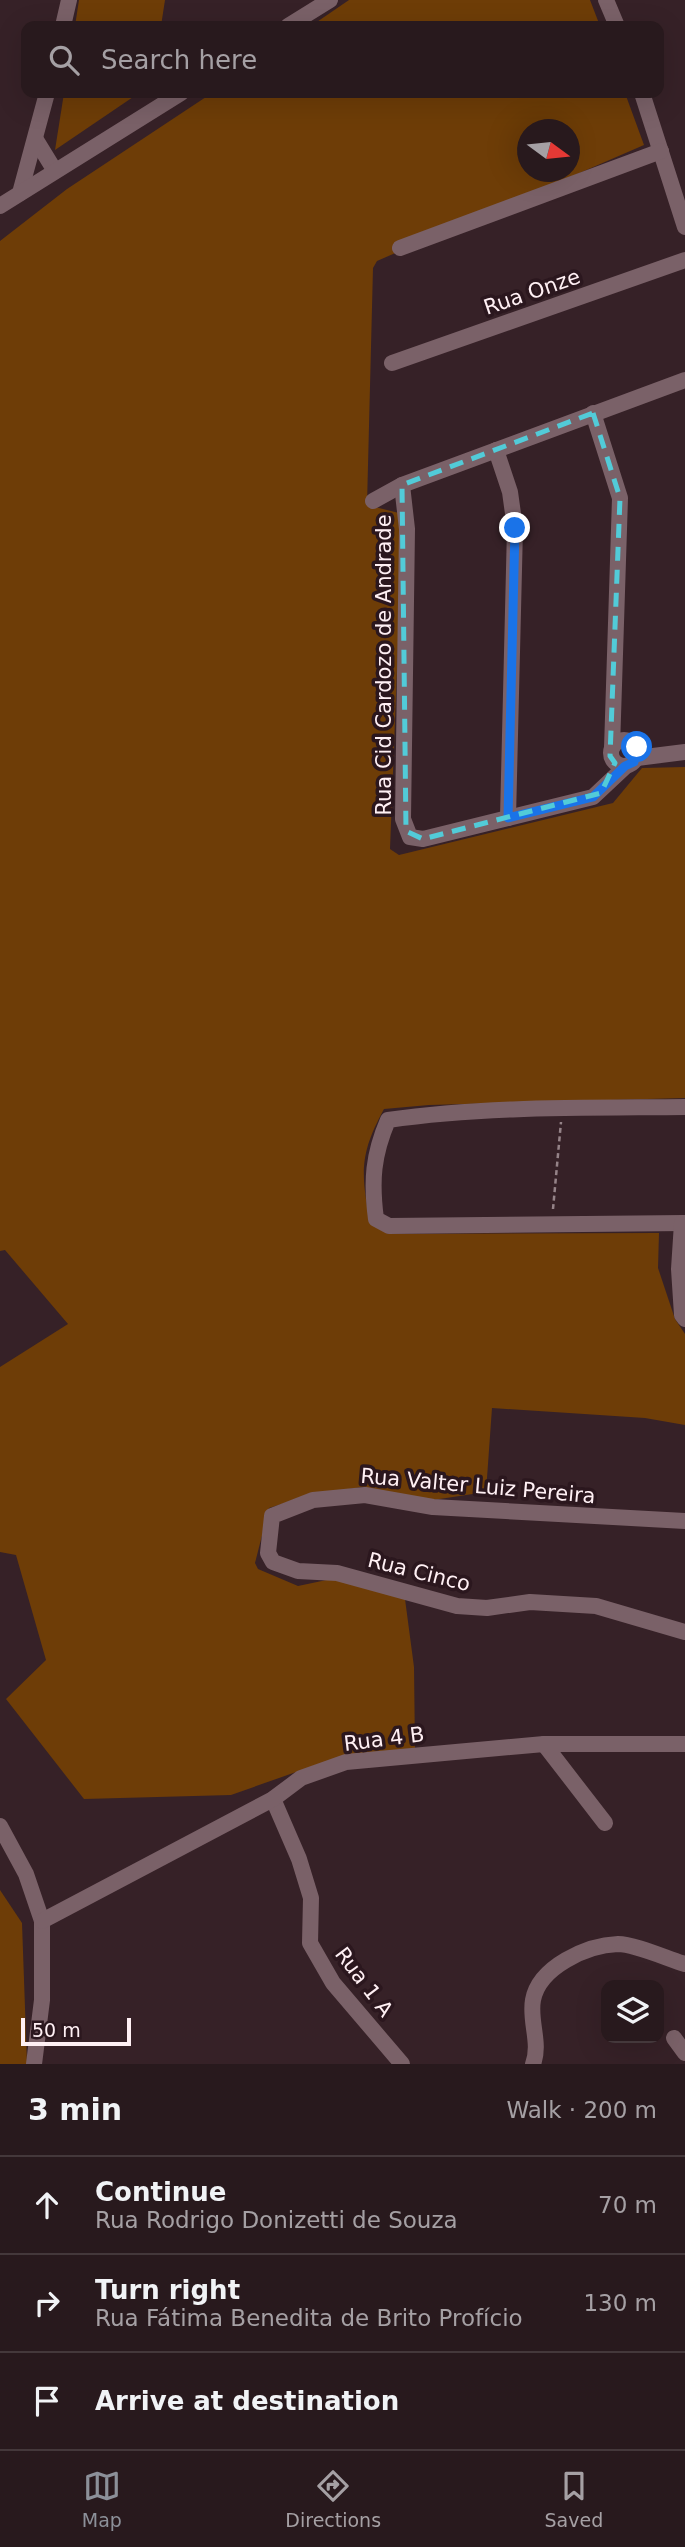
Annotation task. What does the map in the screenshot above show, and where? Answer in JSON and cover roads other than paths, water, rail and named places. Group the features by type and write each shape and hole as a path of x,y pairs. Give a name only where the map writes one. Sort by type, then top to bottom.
{"street":[{"path":"63,21 69,0"},
{"path":"296,21 330,0"},
{"path":"606,0 615,21"},
{"path":"20,193 46,98"},
{"path":"0,206 173,98"},
{"path":"644,98 685,227"},
{"path":"36,140 55,171"},
{"path":"400,248 661,151"},
{"name":"Rua Onze","path":"392,363 685,260"},
{"path":"373,501 402,485 685,380"},
{"path":"496,450 510,492 515,528 508,818 593,797 608,783 624,753 615,702 620,498 593,413"},
{"name":"Rua Cid Cardozo de Andrade","path":"402,485 407,530 403,820 406,831 416,839 508,818"},
{"path":"624,753 678,752"},
{"path":"684,1317 679,1269 684,1223 552,1222 389,1226 376,1219 371,1183 376,1150 388,1120 426,1115 562,1108 685,1107"},
{"name":"Rua Valter Luiz Pereira","path":"272,1516 313,1500 365,1495 433,1507 685,1521"},
{"name":"Rua Cinco","path":"272,1516 268,1553 273,1562 298,1571 337,1573 457,1606 487,1608 530,1602 596,1606 685,1632"},
{"path":"544,1744 605,1823"},
{"name":"Rua 4 B","path":"42,1921 273,1799 301,1778 346,1762 544,1744 685,1744"},
{"name":"Rua 1 A","path":"273,1799 299,1859 311,1898 310,1943 333,1983 402,2064"},
{"path":"0,1826 26,1874 42,1921 42,2000 34,2064"},
{"path":"533,2064 537,2055 533,2001 540,1982 564,1958 618,1944 685,1964"},
{"path":"674,2038 685,2053"}]}
